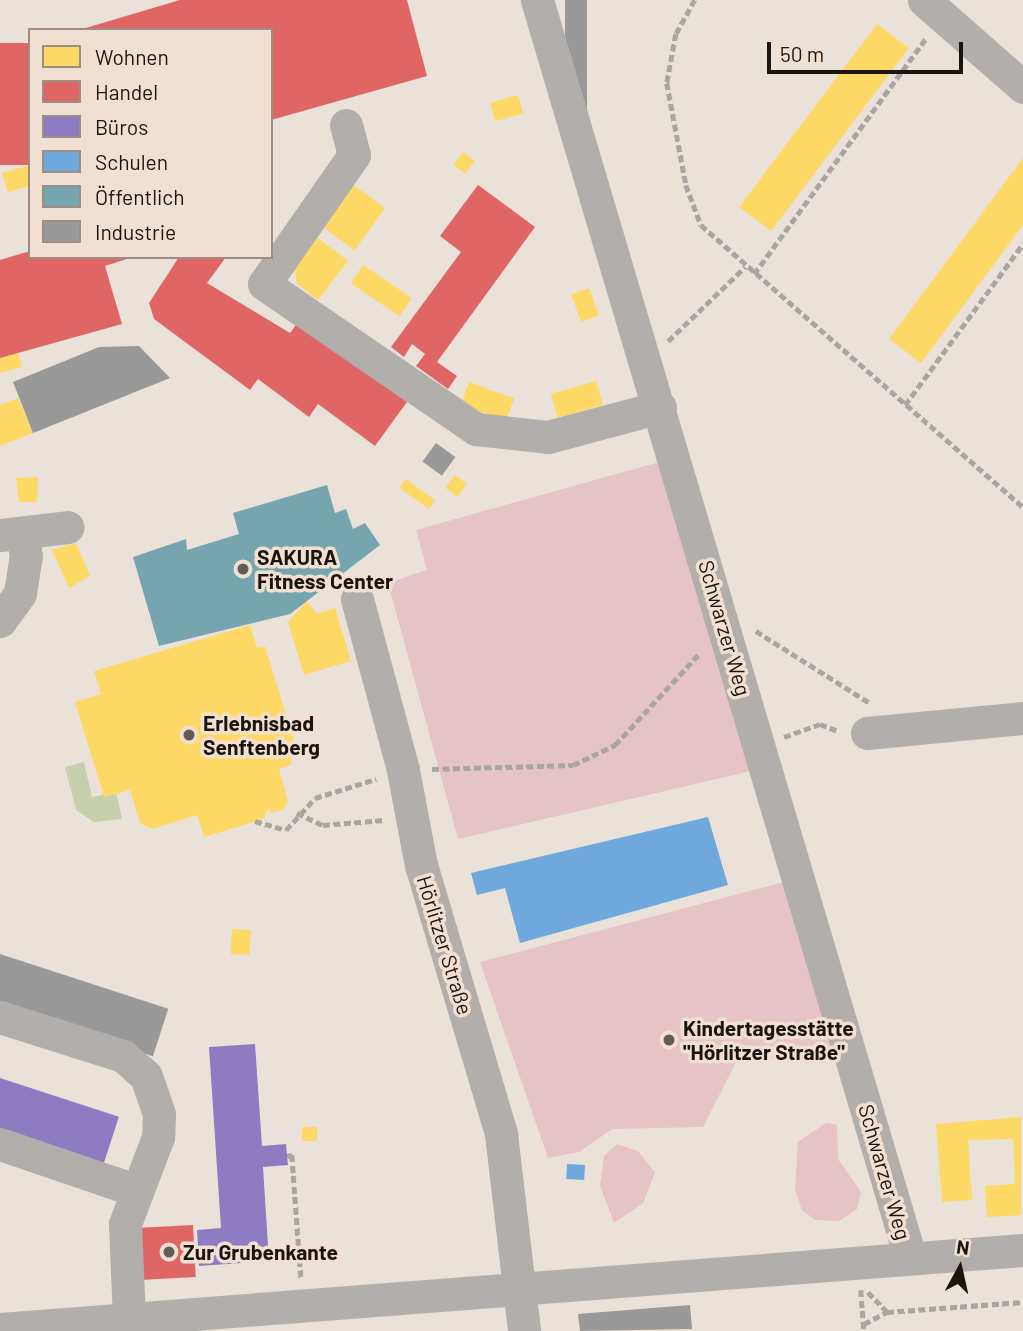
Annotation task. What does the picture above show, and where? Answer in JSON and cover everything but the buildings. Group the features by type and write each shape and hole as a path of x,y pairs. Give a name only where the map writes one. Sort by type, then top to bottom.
{"street":[{"name":"Schwarzer Weg","path":"537,0 919,1263"},
{"path":"933,8 1023,87"},
{"path":"346,125 354,155 264,284 476,429 548,437 656,394"},
{"path":"0,621 20,593 26,556 11,535 68,527"},
{"name":"Hörlitzer Straße","path":"357,599 403,770 412,818 501,1134 524,1331"},
{"path":"867,733 1023,718"},
{"path":"0,1017 123,1056 146,1076 159,1114 158,1137 135,1190 125,1224 129,1320"},
{"path":"0,1144 135,1190"},
{"path":"0,1329 919,1263 1023,1250"}],"path":[{"path":"695,0 667,63 671,117 701,225 1023,507"},
{"path":"754,274 933,8"},
{"path":"905,405 1023,244"},
{"path":"656,394 665,344 746,267"},
{"path":"255,821 285,830 296,813 316,798 403,770 573,765 615,745 722,617 905,730"},
{"path":"761,747 820,724 867,733"},
{"path":"296,813 323,825 412,818"},
{"path":"287,1156 292,1156 304,1308"},
{"path":"864,1331 861,1286 887,1312"},
{"path":"864,1324 887,1312 1023,1302"}],"shaded area":[{"path":"663,461 751,771 458,839 388,583 427,570 416,530"},
{"path":"84,762 92,797 116,792 122,819 94,822 76,810 65,767"},
{"path":"784,882 834,1051 737,1060 703,1127 612,1129 579,1152 548,1158 480,962"},
{"path":"826,1123 837,1125 838,1159 861,1192 857,1209 839,1221 815,1220 802,1210 795,1189 798,1142"},
{"path":"617,1144 638,1151 655,1172 643,1203 614,1223 600,1186 604,1156"}],"place":[{"name":"SAKURA Fitness Center","path":"243,569"},
{"name":"Erlebnisbad Senftenberg","path":"189,735"},
{"name":"Kindertagesstätte \"Hörlitzer Straße\"","path":"669,1040"},
{"name":"Zur Grubenkante","path":"169,1252"}]}
